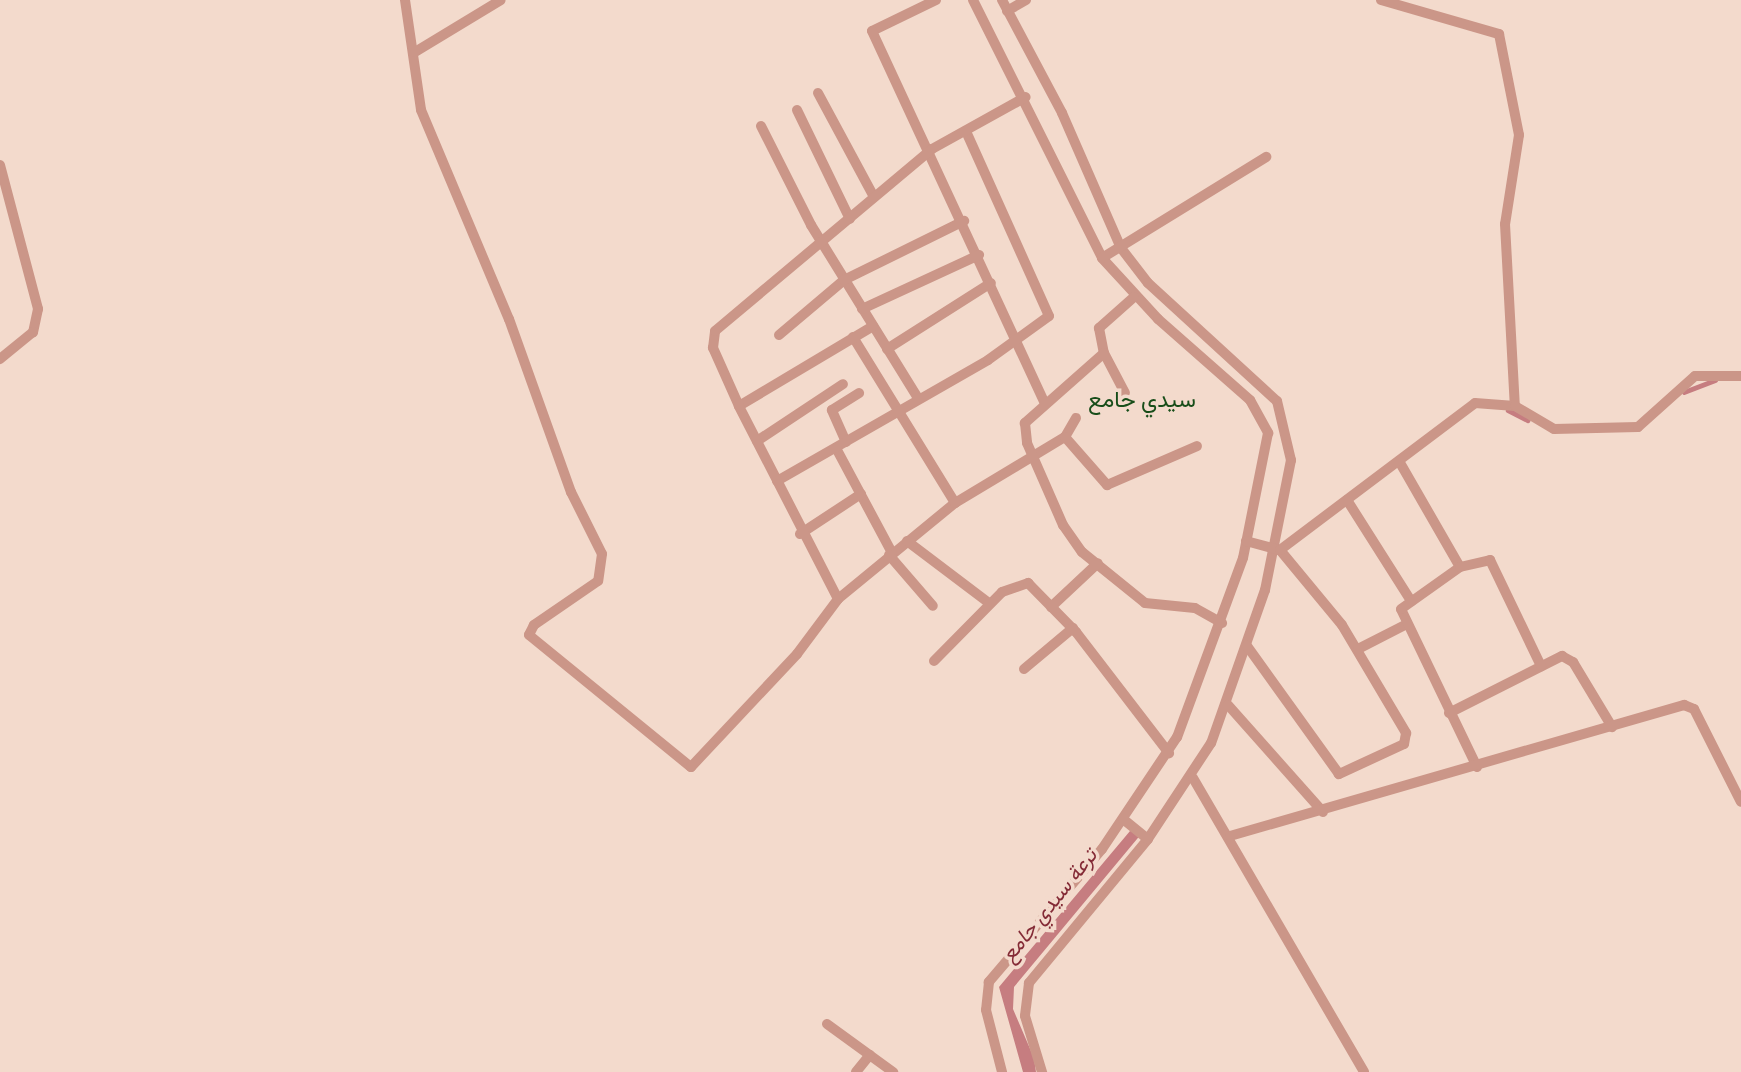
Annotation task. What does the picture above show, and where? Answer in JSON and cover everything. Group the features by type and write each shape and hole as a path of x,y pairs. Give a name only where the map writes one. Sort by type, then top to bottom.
{"street":[{"path":"406,0 421,110 514,332 571,492 602,554 598,582 534,625 533,642 691,767 797,654 838,600 890,554 955,503 1065,437 1076,418"},
{"path":"415,52 501,0"},
{"path":"936,0 872,27 932,149 1044,402"},
{"path":"973,0 1026,97 1102,258 1134,297 1262,417 1266,464 1222,623 1169,753 1123,819 989,982 986,1010 1002,1072"},
{"path":"1026,0 1005,5 1067,124 1121,248 1149,283 1277,401 1291,460 1278,549 1228,705 1193,778 1148,839 1029,983 1025,1017 1042,1072"},
{"path":"1381,0 1499,34 1519,147 1505,224 1515,406"},
{"path":"818,93 874,197"},
{"path":"838,600 800,534 739,406 713,348 715,331 822,244 932,149 1026,97"},
{"path":"797,110 850,219"},
{"path":"761,126 822,244 918,398"},
{"path":"777,481 988,360 1051,311 966,131"},
{"path":"1102,258 1266,157"},
{"path":"0,165 38,309 33,332 0,359"},
{"path":"779,335 844,280 964,221"},
{"path":"862,309 979,255"},
{"path":"887,349 991,283"},
{"path":"1125,393 1104,353 1099,328 1134,297"},
{"path":"739,406 873,326"},
{"path":"853,337 955,503"},
{"path":"1104,353 1044,402 1025,423 1032,459 1063,525 1098,563 1145,603 1195,608 1222,623"},
{"path":"1278,549 1399,461 1464,408 1488,401 1515,406 1554,429 1638,427 1695,376 1741,376"},
{"path":"757,441 843,384"},
{"path":"859,393 832,410 841,445 861,495 890,554 933,606"},
{"path":"1065,437 1107,485 1197,446"},
{"path":"1399,461 1460,568"},
{"path":"800,534 861,495"},
{"path":"1347,500 1411,601"},
{"path":"907,541 989,603"},
{"path":"1246,541 1278,549 1358,649 1407,736 1404,744 1342,775 1247,646"},
{"path":"1477,767 1400,612 1411,601 1460,568 1490,560 1541,666"},
{"path":"1052,607 1098,563"},
{"path":"934,661 989,603 1022,582 1073,628 1169,753"},
{"path":"1358,649 1405,625"},
{"path":"1024,669 1073,628"},
{"path":"1449,713 1562,656 1573,662 1612,727"},
{"path":"1228,705 1323,812"},
{"path":"1230,836 1692,706 1741,802"},
{"path":"1193,778 1230,836 1364,1072"},
{"path":"1123,819 1148,839"},
{"path":"827,1024 893,1072"},
{"path":"856,1072 870,1055"}],"shaded area":[{"path":"1130,831 1142,833 1014,987 1013,1009 1034,1058 1036,1072 1023,1072 999,987"}],"waterway":[{"path":"1684,392 1715,380"},
{"path":"1508,410 1528,420"}],"district":[{"name":"سيدي جامع","path":"1142,399"}],"water label":[{"name":"ترعة سيدي جامع","path":"1049,905"}]}
